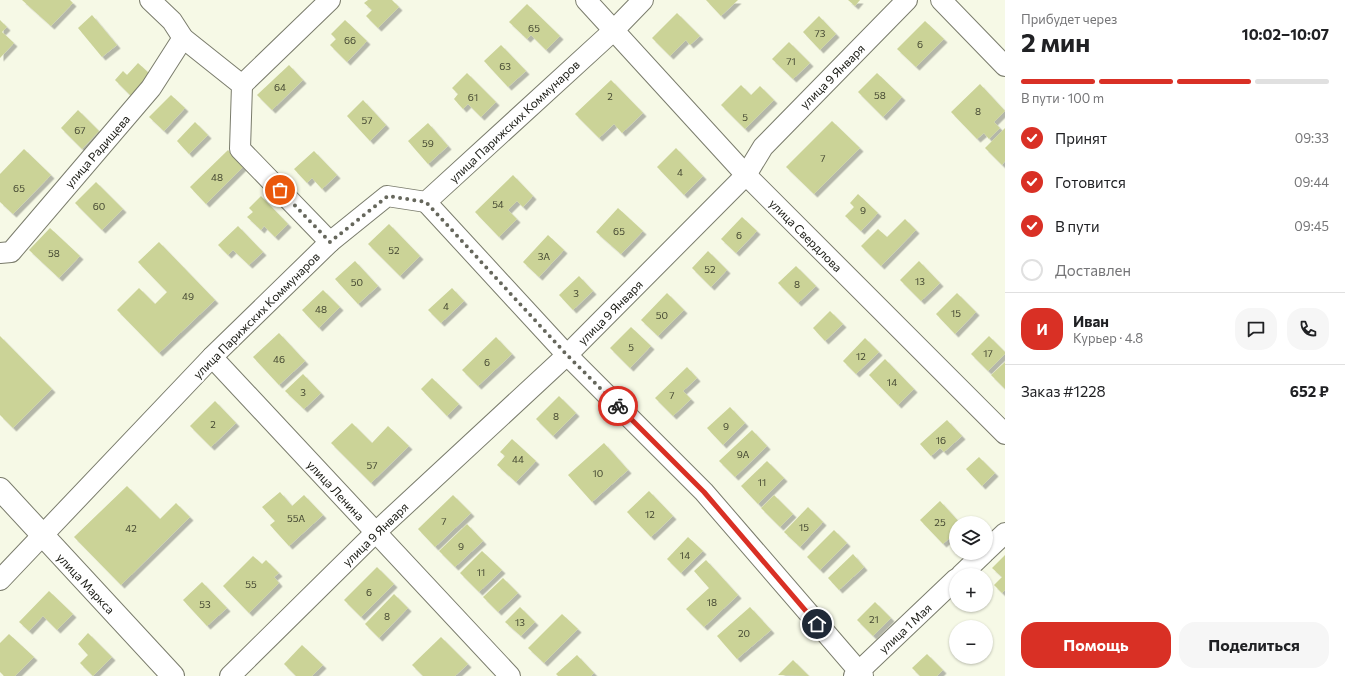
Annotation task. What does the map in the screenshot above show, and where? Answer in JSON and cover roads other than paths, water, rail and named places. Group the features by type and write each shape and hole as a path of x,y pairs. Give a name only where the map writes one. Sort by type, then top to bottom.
{"street":[{"path":"150,0 172,21 183,38 242,85"},
{"path":"330,0 242,85 240,149 330,242"},
{"name":"улица Свердлова","path":"586,0 612,31 746,175 1005,434"},
{"name":"улица Парижских Коммунаров","path":"0,580 212,357 330,242 388,196 426,202 612,31 643,0"},
{"name":"улица 9 Января","path":"230,676 376,532 567,355 746,175 763,147 907,0"},
{"path":"941,0 1005,66"},
{"name":"улица Радищева","path":"0,253 11,252 151,88 183,38"},
{"path":"426,202 567,355 704,492 858,674"},
{"name":"улица Ленина","path":"212,357 510,676"},
{"name":"улица Маркса","path":"0,489 173,676"},
{"path":"993,544 1005,533"},
{"path":"968,568 977,560"},
{"name":"улица 1 Мая","path":"858,674 949,586"}]}
